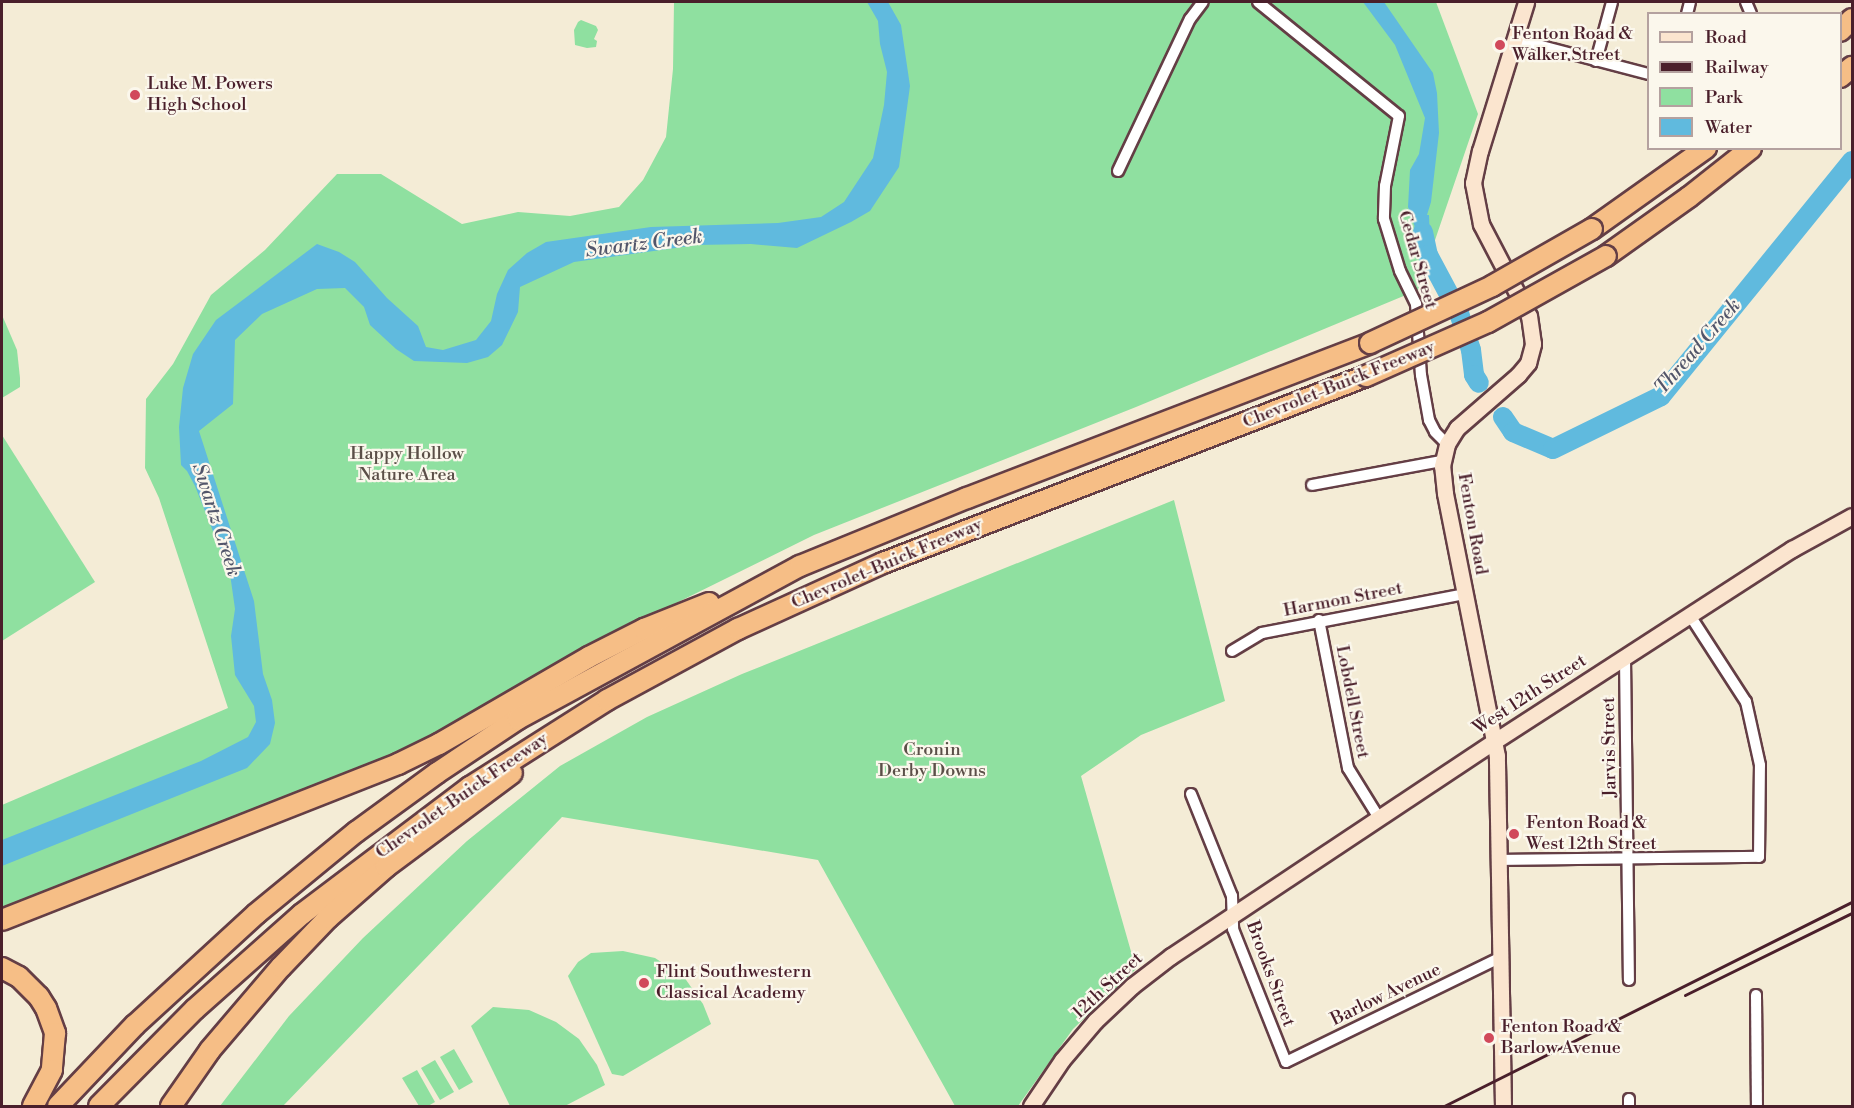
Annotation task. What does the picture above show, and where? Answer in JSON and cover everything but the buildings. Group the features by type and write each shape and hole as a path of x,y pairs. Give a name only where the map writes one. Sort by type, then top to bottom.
{"highway":[{"name":"Chevrolet-Buick Freeway","path":"58,1107 135,1025 225,941 339,846 402,798 518,719 800,566 967,498 1370,343 1492,286 1592,229 1703,150"},
{"name":"Chevrolet-Buick Freeway","path":"99,1107 195,1009 302,914 470,787 607,700 738,629 883,563 1366,376 1488,322 1606,256 1689,198 1749,150"},
{"path":"2,920 398,764 439,744 552,678 644,629 800,566"},
{"path":"171,1107 210,1050 280,967 335,911 386,867 607,700"},
{"path":"2,968 19,977 39,997 46,1008 55,1033 52,1070 33,1107"}],"street":[{"path":"1118,171 1190,18 1203,2"},
{"name":"Cedar Street","path":"1258,2 1399,116 1385,186 1384,219 1400,271 1416,304 1421,375 1429,420 1435,432 1447,444"},
{"name":"Fenton Road","path":"1503,1107 1499,785 1494,741 1445,493 1442,461 1447,444 1462,422 1518,375 1528,363 1532,350 1534,337 1529,316 1485,234 1476,206 1473,183 1480,151 1526,2"},
{"path":"1596,61 1612,2"},
{"path":"1515,39 1647,74"},
{"path":"1312,485 1442,461"},
{"name":"West 12th Street","path":"1232,915 1494,741 1692,616 1792,549 1852,516"},
{"name":"Harmon Street","path":"1232,651 1262,633 1319,620 1464,594"},
{"path":"1500,860 1759,857 1760,765 1746,702 1692,616"},
{"name":"Lobdell Street","path":"1319,620 1348,768 1379,818"},
{"name":"Jarvis Street","path":"1625,658 1629,980"},
{"name":"Brooks Street","path":"1191,794 1232,896 1233,929 1286,1062"},
{"name":"12th Street","path":"1031,1107 1067,1053 1113,1003 1150,971 1232,915"},
{"name":"Barlow Avenue","path":"1286,1062 1501,957"},
{"path":"1756,995 1757,1107"}],"green space":[{"name":"Happy Hollow Nature Area","path":"674,2 1436,2 1478,114 1418,290 1136,407 814,535 589,646 394,757 2,907 2,805 228,708 159,498 145,468 146,399 173,364 211,295 265,250 337,174 381,174 462,224 518,212 570,216 619,207 643,180 666,137 673,69"},
{"path":"581,20 596,26 598,30 594,39 597,41 596,47 587,48 575,45 574,30"},
{"path":"2,315 17,350 20,387 2,398"},
{"path":"2,435 95,582 2,641"},
{"name":"Cronin Derby Downs","path":"1174,500 1225,701 1141,735 1081,776 1136,969 1073,1029 1018,1106 955,1106 818,860 562,817 283,1106 220,1106 289,1016 363,938 467,841 560,766 647,717 742,674"},
{"path":"623,951 655,958 684,977 703,1004 711,1024 623,1076 612,1074 568,976 578,962 591,953"},
{"path":"493,1007 529,1010 556,1022 579,1039 597,1065 605,1085 565,1106 510,1106 471,1026"},
{"path":"454,1049 473,1082 459,1090 440,1057"},
{"path":"435,1060 454,1092 440,1100 421,1068"},
{"path":"417,1070 435,1102 428,1106 419,1106 402,1078"}],"water":[{"name":"Swartz Creek","path":"867,2 888,2 901,25 910,86 899,167 870,211 851,222 797,248 751,244 697,245 574,262 520,287 518,312 502,345 488,357 467,363 414,361 396,349 370,325 364,307 345,288 317,289 262,314 235,340 233,404 199,431 254,601 263,674 272,700 275,723 270,744 247,768 2,866 2,840 201,761 248,737 256,722 254,706 235,675 231,636 235,609 230,574 195,486 181,465 179,427 183,388 193,354 216,320 317,244 339,252 355,262 387,298 418,326 426,347 443,350 476,340 491,321 497,294 508,270 527,253 546,242 651,227 778,223 821,217 844,202 873,158 884,105 887,72 880,44 878,21"},
{"path":"1363,2 1384,2 1433,73 1437,93 1439,133 1431,202 1427,215 1429,215 1430,240 1434,246 1428,265 1408,207 1410,170 1419,154 1425,118 1395,45"}],"waterway":[{"name":"Thread Creek","path":"1503,417 1513,432 1553,449 1661,396 1852,161"},
{"name":"Thread Creek","path":"1423,232 1428,255 1459,313 1471,350 1474,375 1479,383"}],"railway":[{"path":"1444,1106 1852,902"},
{"path":"1685,995 1852,913"}],"place":[{"name":"Fenton Road & Walker Street","path":"1500,45"},
{"name":"Luke M. Powers High School","path":"135,95"},
{"name":"Fenton Road & West 12th Street","path":"1514,834"},
{"name":"Flint Southwestern Classical Academy","path":"644,983"},
{"name":"Fenton Road & Barlow Avenue","path":"1489,1038"}]}
